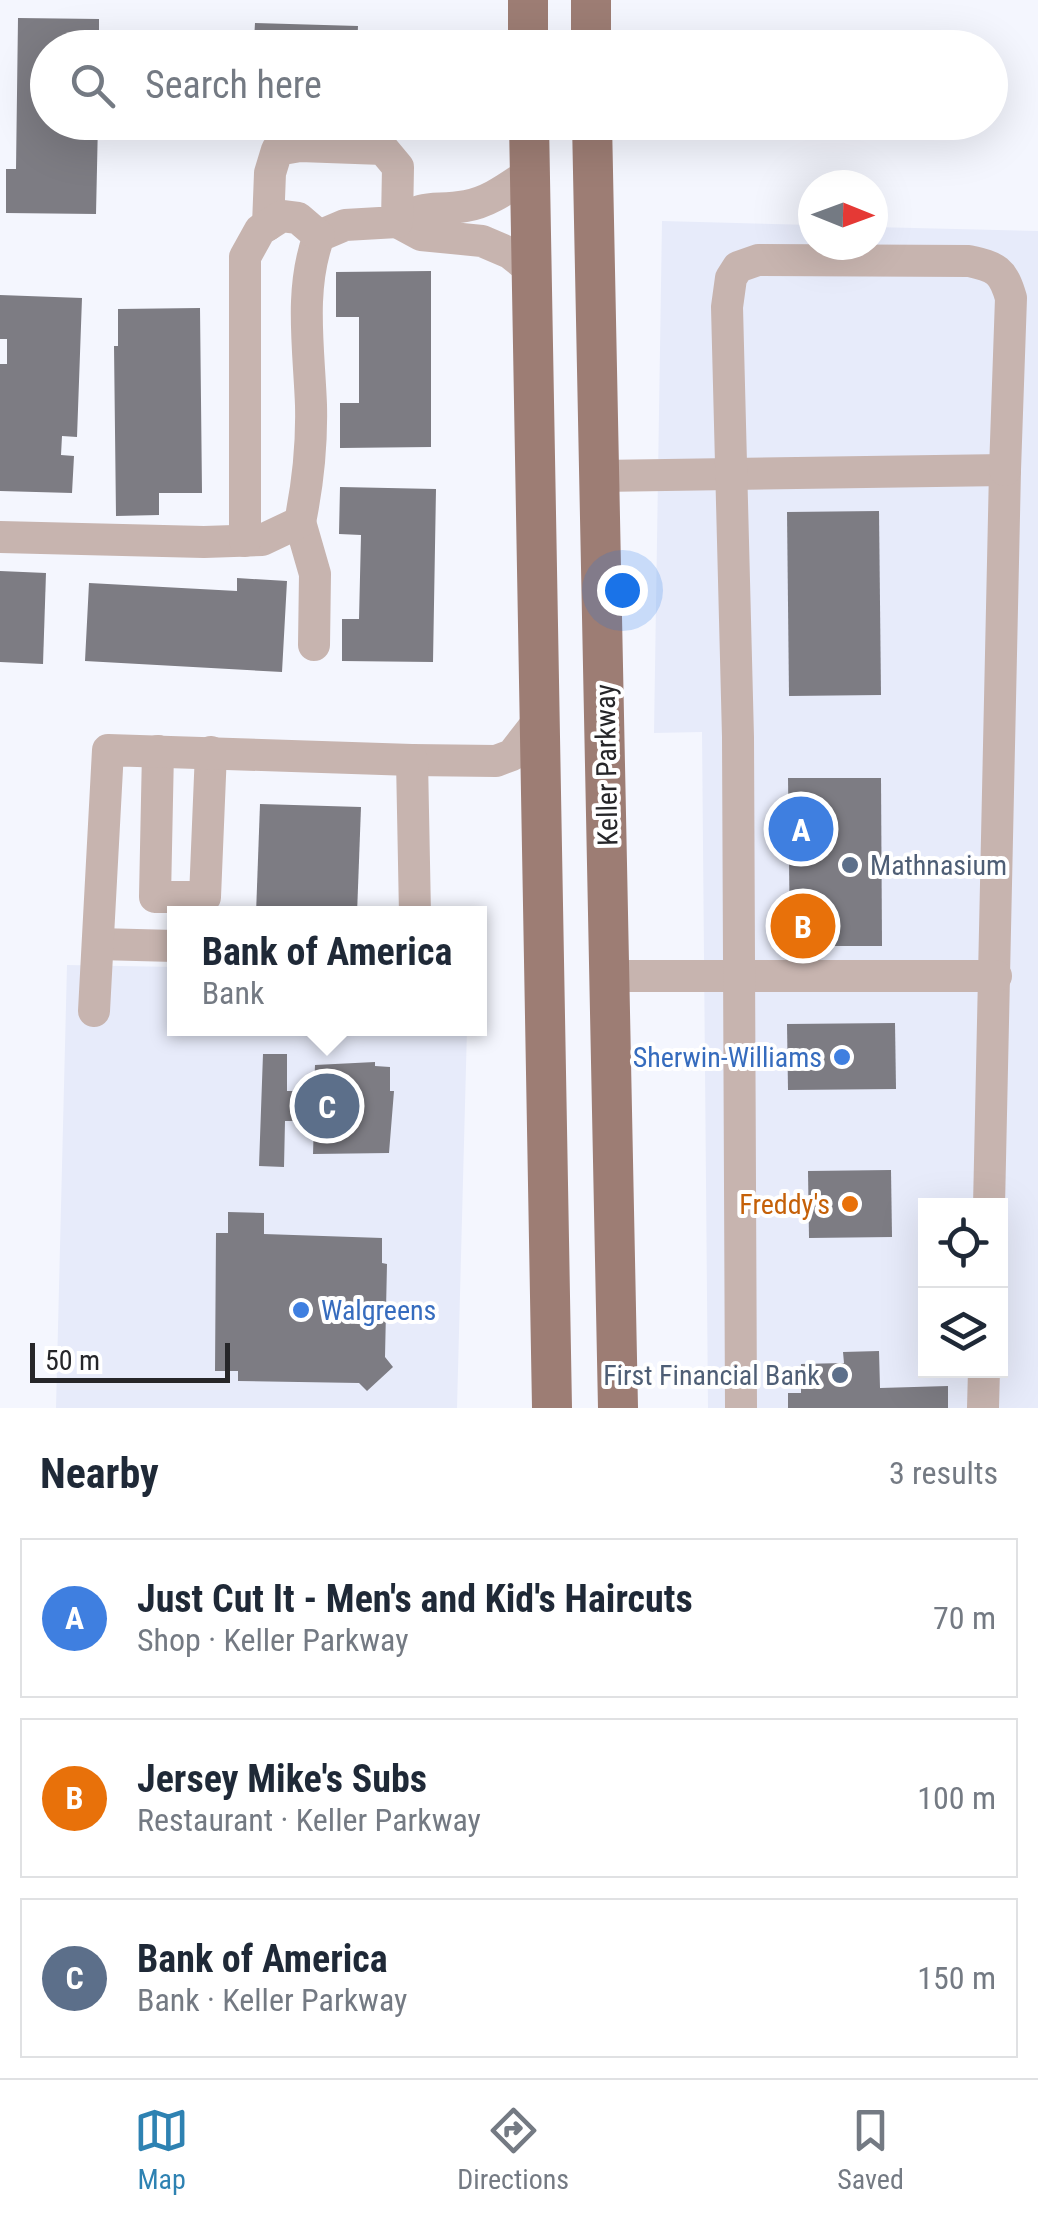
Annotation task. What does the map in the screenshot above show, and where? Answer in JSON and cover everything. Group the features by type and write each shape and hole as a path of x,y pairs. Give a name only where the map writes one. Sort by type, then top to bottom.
{"main road":[{"path":"528,0 528,30"},
{"path":"591,0 592,30"},
{"path":"529,140 552,1408"},
{"name":"Keller Parkway","path":"592,140 618,1408"},
{"path":"543,915 567,955 591,973 610,976"}],"lane":[{"path":"268,225 270,173 277,150 300,146 383,149 398,167 397,222"},
{"path":"314,645 315,574 300,522 309,478 311,408 306,324 310,260 319,236 345,225 397,222 417,210 468,206 496,196 530,173"},
{"path":"245,541 245,257 260,230 282,216 298,218 319,236"},
{"path":"397,222 422,235 482,241 510,253 532,270"},
{"path":"741,1408 738,737 727,307 731,278 738,266 758,260 969,260 994,266 1006,282 1011,298 989,1198"},
{"path":"600,476 1005,470"},
{"path":"0,537 245,541 262,540 300,522"},
{"path":"94,1011 108,750 496,760 512,755 540,719"},
{"path":"158,750 155,897 205,898 211,752"},
{"path":"412,760 415,906"},
{"path":"98,944 167,946"},
{"path":"610,976 996,976"},
{"path":"983,1408 984,1378"}],"shaded area":[{"path":"662,221 798,225 798,260 888,260 888,227 1038,231 1038,1408 708,1408 702,732 654,733"},
{"path":"67,965 167,967 167,1036 467,1036 457,1408 56,1408"}],"building":[{"path":"18,18 99,19 99,30 30,30 30,140 98,140 96,214 6,213 6,169 16,169"},
{"path":"255,23 358,26 358,30 255,30"},
{"path":"431,271 431,447 340,448 340,403 359,403 359,317 336,317 336,272"},
{"path":"0,295 82,298 77,437 62,436 61,455 74,456 72,493 0,491 0,364 7,364 7,339 0,339"},
{"path":"200,308 202,493 159,493 159,515 116,516 114,346 118,346 118,309"},
{"path":"340,487 436,489 433,662 342,661 342,619 359,619 361,535 339,534"},
{"path":"879,511 881,695 789,696 787,512"},
{"path":"0,571 46,573 43,664 0,662"},
{"path":"237,578 287,581 282,672 85,661 89,583 237,591"},
{"path":"788,778 881,778 882,946 790,946"},
{"path":"260,804 361,807 357,906 256,906"},
{"name":"Sherwin-Williams","path":"895,1023 896,1089 788,1090 787,1024"},
{"path":"263,1054 287,1054 287,1091 314,1091 315,1065 375,1062 375,1066 390,1067 390,1091 394,1091 389,1153 313,1154 314,1121 285,1121 284,1167 259,1166"},
{"name":"Freddy's","path":"891,1170 892,1237 809,1238 808,1171"},
{"name":"Walgreens","path":"228,1212 264,1213 264,1234 382,1238 382,1263 387,1264 385,1357 393,1367 367,1391 359,1383 238,1381 238,1371 215,1371 216,1233 228,1233"},
{"name":"First Financial Bank","path":"879,1351 880,1388 948,1386 948,1408 788,1408 788,1393 801,1393 801,1364 844,1363 843,1352"}],"place":[{"name":"Just Cut It - Men's and Kid's Haircuts","path":"801,829"},
{"name":"Mathnasium","path":"850,865"},
{"name":"Jersey Mike's Subs","path":"803,926"},
{"name":"Sherwin-Williams","path":"842,1057"},
{"name":"Bank of America","path":"327,1106"},
{"name":"Freddy's","path":"850,1204"},
{"name":"Walgreens","path":"301,1310"},
{"name":"First Financial Bank","path":"840,1375"}]}
